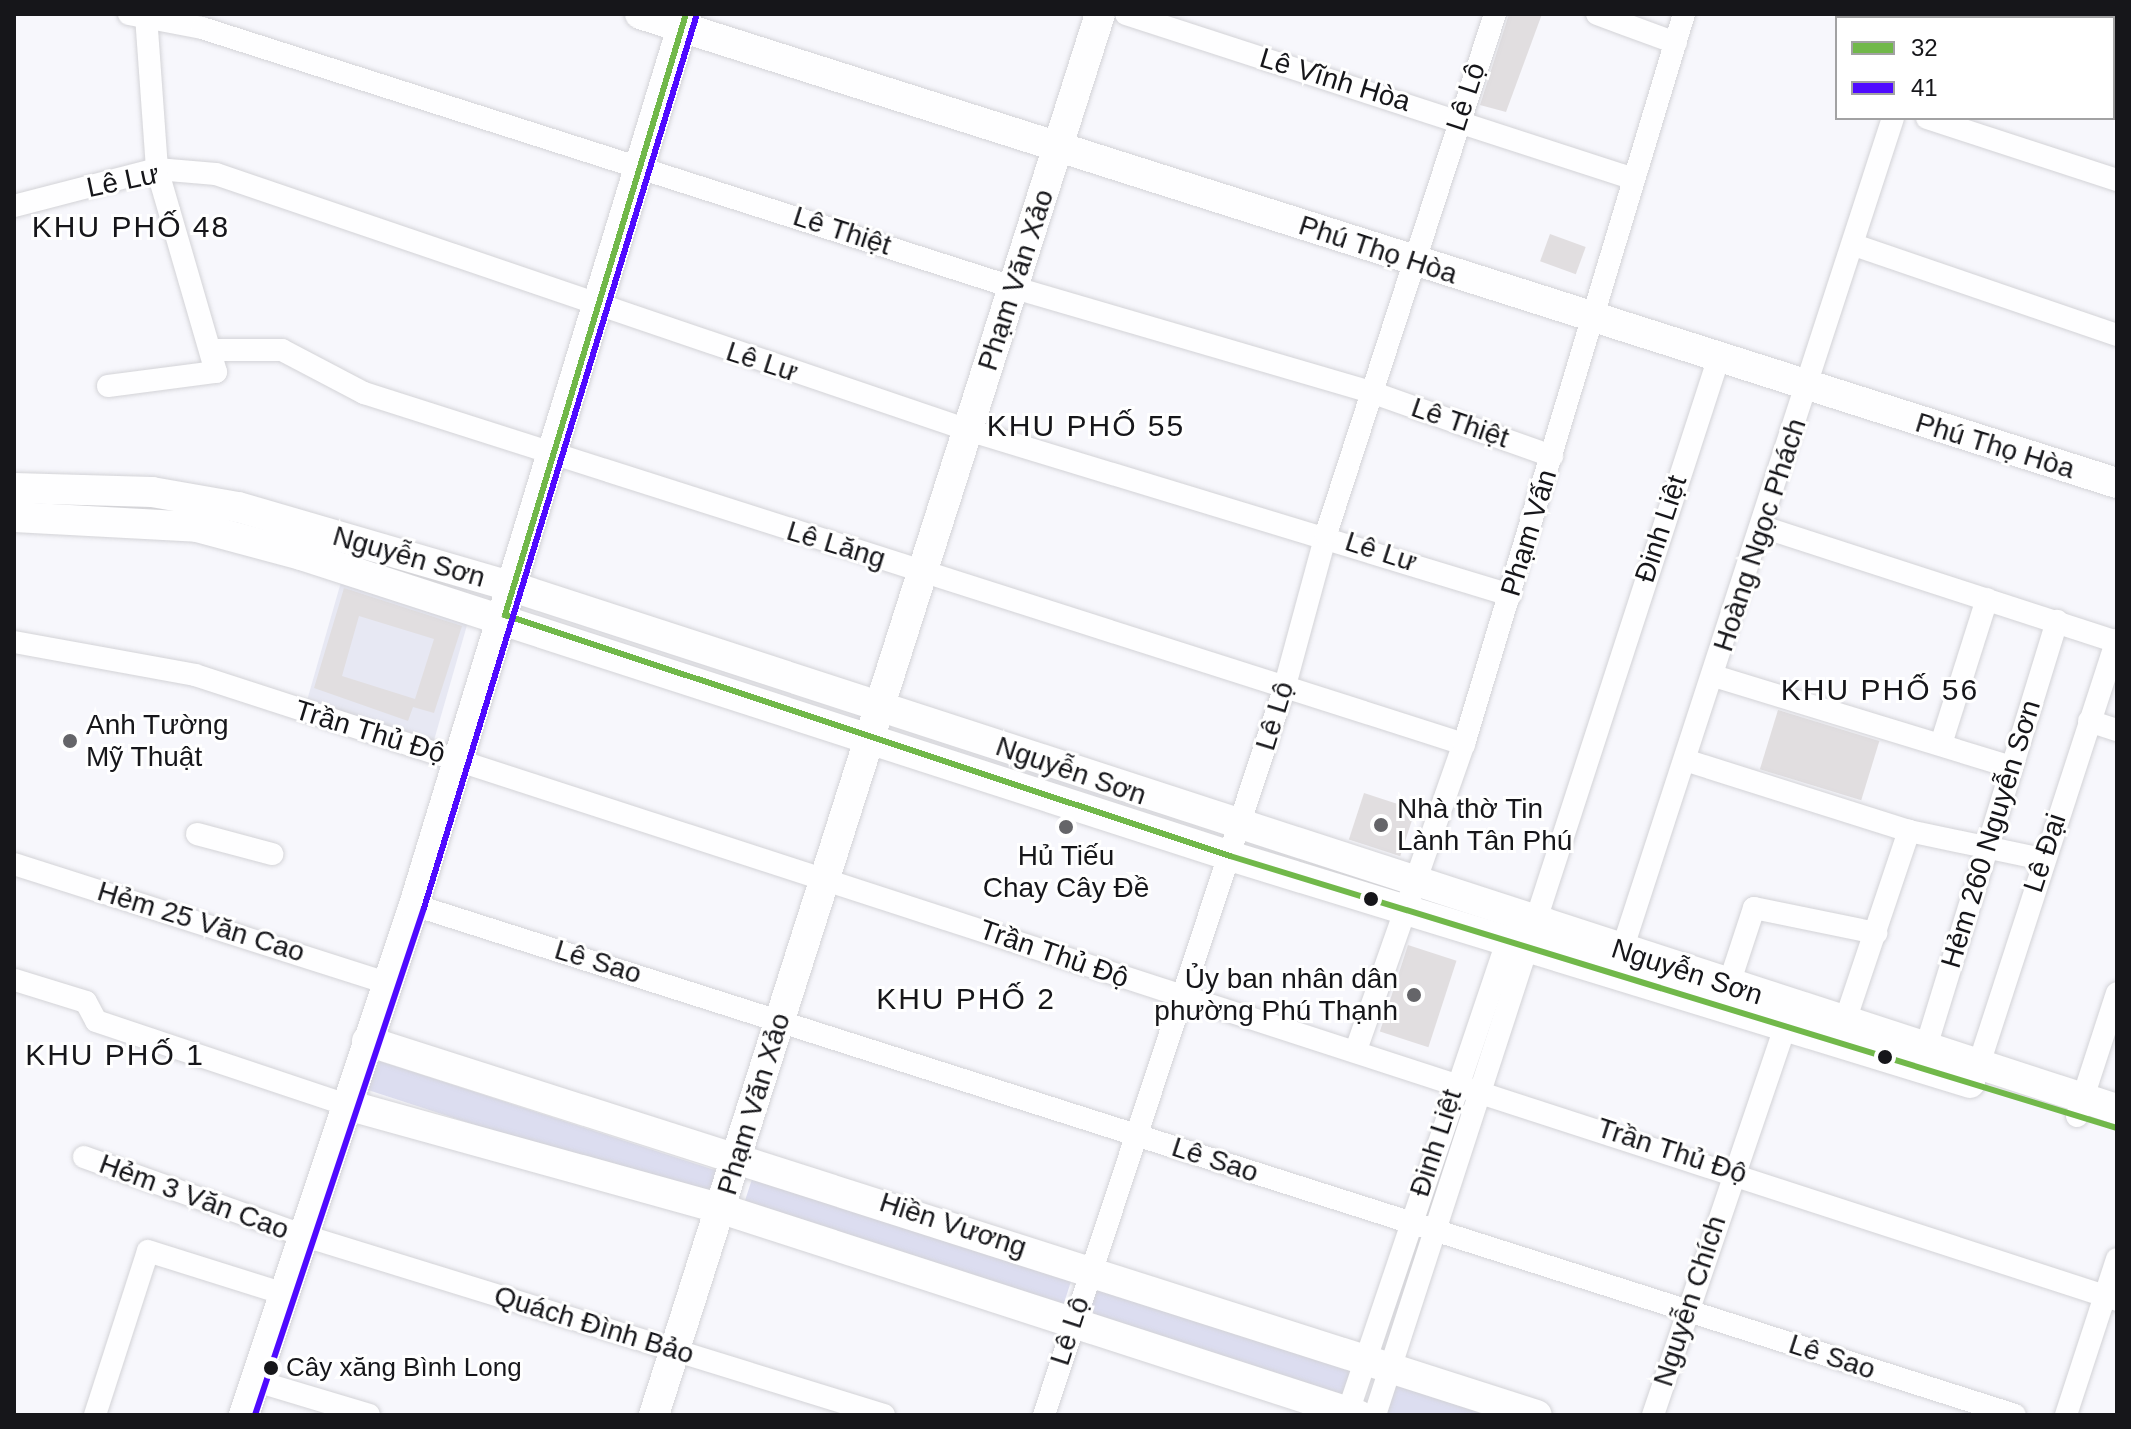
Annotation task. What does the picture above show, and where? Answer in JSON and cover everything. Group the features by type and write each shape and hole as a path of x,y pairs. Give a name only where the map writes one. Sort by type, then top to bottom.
{"street":[{"name":"Phú Thọ Hòa","path":"640,14 684,21 1416,264 1808,389 2117,483"},
{"name":"Phạm Văn Xảo","path":"654,1415 873,739 1100,14"},
{"name":"Lê Vĩnh Hòa","path":"1126,14 1459,118 1634,179"},
{"name":"Lê Lộ","path":"1044,1415 1071,1323 1284,689 1326,534 1495,14"},
{"path":"1597,14 1676,43"},
{"name":"Phạm Vấn","path":"1357,1047 1407,894 1464,744 1552,456 1587,319 1684,14"},
{"path":"108,386 216,372 157,169 138,16"},
{"name":"Lê Thiệt","path":"138,16 193,20 1015,288 1374,393 1552,456"},
{"path":"244,1415 414,905 456,759 556,456 638,165 684,21"},
{"name":"Hoàng Ngọc Phách","path":"1622,950 1808,389 1892,120"},
{"path":"1933,120 2117,180"},
{"name":"Lê Lư","path":"14,206 157,169 216,174 600,308 968,430 1326,534 1510,595"},
{"path":"1854,245 2117,335"},
{"name":"Lê Lăng","path":"212,350 282,350 364,393 1464,744"},
{"name":"Đinh Liệt","path":"1379,1362 1410,1222 1456,1079 1545,881 1718,360"},
{"name":"Nguyễn Sơn","path":"14,488 152,492 252,526 509,601 883,705 1234,842"},
{"name":"Nguyễn Sơn","path":"14,517 252,526"},
{"path":"1763,527 2117,641"},
{"path":"1941,744 1987,599"},
{"name":"Nguyễn Sơn","path":"509,601 873,739 1407,894 2079,1108 2117,1109"},
{"name":"Hẻm 260 Nguyễn Sơn","path":"1926,1047 2057,621"},
{"name":"Lê Đại","path":"1978,1067 2042,859 2117,641"},
{"name":"Trần Thủ Độ","path":"14,642 195,675 827,878 1182,997 1456,1079 2111,1298"},
{"path":"1714,676 2011,767"},
{"path":"2089,721 2117,730"},
{"path":"1685,760 1909,831 2042,859"},
{"path":"1844,1024 1909,831"},
{"path":"197,834 272,854"},
{"name":"Hẻm 25 Văn Cao","path":"14,864 386,983"},
{"name":"Lê Sao","path":"414,905 780,1019 2015,1415"},
{"path":"1729,984 1754,908 1876,933"},
{"name":"Đinh Liệt","path":"1357,1414 1437,1229 1482,1088 1524,930"},
{"name":"Nguyễn Sơn","path":"1524,930 1622,950 1729,984 1788,1016 1844,1024 1926,1047 2079,1108 2117,1128"},
{"path":"15,980 86,1002 96,1021 347,1105"},
{"path":"2079,1108 2117,993"},
{"name":"Nguyễn Chích","path":"1653,1415 1684,1310 1788,1016"},
{"name":"Hiền Vương","path":"367,1041 737,1155 1537,1415"},
{"name":"Hiền Vương","path":"347,1105 722,1209 1357,1414"},
{"name":"Hẻm 3 Văn Cao","path":"84,1157 305,1236"},
{"name":"Quách Đình Bảo","path":"305,1236 884,1415"},
{"path":"95,1415 148,1251 284,1294"},
{"path":"2066,1415 2111,1298 2117,1259"},
{"path":"256,1381 369,1415"}],"shaded area":[{"path":"341,582 469,619 433,743 305,706"},
{"path":"376,1060 719,1172 710,1201 366,1089"},
{"path":"753,1176 1072,1280 1062,1310 743,1206"},
{"path":"1095,1287 1357,1372 1347,1401 1085,1316"},
{"path":"1396,1385 1487,1415 1386,1415"}],"building":[{"path":"1509,14 1542,14 1506,112 1480,105"},
{"path":"1550,234 1586,247 1576,274 1540,261"},
{"path":"344,588 462,626 434,713 413,707 408,721 314,688","holes":["359,616 434,639 415,699 342,676"]},
{"path":"1778,710 1879,741 1861,800 1760,769"},
{"name":"Nhà thờ Tin Lành Tân Phú","path":"1364,793 1415,810 1400,856 1349,840"},
{"name":"Ủy ban nhân dân phường Phú Thạnh","path":"1408,945 1457,961 1428,1047 1380,1032"}],"transit line":[{"name":"32","path":"686,14 505,615 1230,856 2117,1128"},
{"name":"41","path":"255,1415 424,908 696,17"}],"place":[{"name":"Anh Tường Mỹ Thuật","path":"70,741"},
{"name":"Nhà thờ Tin Lành Tân Phú","path":"1381,825"},
{"name":"Hủ Tiếu Chay Cây Đề","path":"1066,827"},
{"name":"Ủy ban nhân dân phường Phú Thạnh","path":"1414,995"},
{"name":"Cây xăng Bình Long","path":"271,1368"}],"district":[{"name":"KHU PHỐ 48","path":"131,227"},
{"name":"KHU PHỐ 55","path":"1086,426"},
{"name":"KHU PHỐ 56","path":"1880,690"},
{"name":"KHU PHỐ 2","path":"966,999"},
{"name":"KHU PHỐ 1","path":"115,1055"}]}
